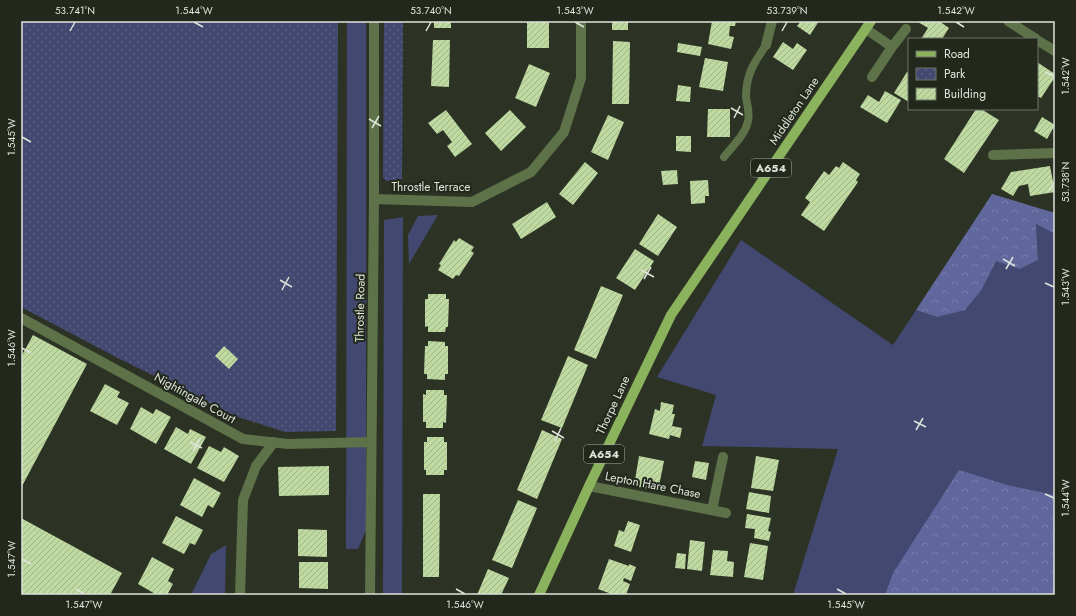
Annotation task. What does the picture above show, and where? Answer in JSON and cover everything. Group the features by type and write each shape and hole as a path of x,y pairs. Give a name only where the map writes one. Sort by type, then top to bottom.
{"main road":[{"name":"Middleton Lane","path":"671,315 868,25"},
{"name":"Thorpe Lane","path":"539,595 589,486 671,315"}],"street":[{"name":"Throstle Road","path":"370,595 374,199 374,21"},
{"name":"Throstle Terrace","path":"374,199 472,202 531,172 564,132 581,78 581,21"},
{"path":"766,45 772,21"},
{"path":"1008,21 1034,38"},
{"path":"868,25 892,48"},
{"path":"872,77 906,29"},
{"path":"1038,40 1055,52"},
{"path":"993,155 1055,153"},
{"name":"Nightingale Court","path":"21,318 244,439 288,444 371,442"},
{"path":"240,595 243,500 256,466 274,442"},
{"name":"Lepton Hare Chase","path":"712,510 723,457"},
{"name":"Lepton Hare Chase","path":"589,486 726,513"}],"lane":[{"path":"724,157 739,139 747,126 749,118 746,97 749,73 766,45"}],"green space":[{"path":"21,21 338,21 336,431 285,432 235,416 116,357 21,307"},
{"path":"347,21 366,21 366,530 358,549 346,549"},
{"path":"384,21 403,21 402,179 386,181 383,177"},
{"path":"992,194 1055,213 1055,234 1036,224 1038,260 1020,269 996,261 982,289 965,310 937,317 916,310"},
{"path":"438,215 409,264 408,235 418,216"},
{"path":"403,217 402,595 383,595 384,220"},
{"path":"1036,224 1055,234 1055,595 793,595 838,449 702,446 716,395 657,377 741,240 893,345 916,310 937,317 982,289 996,260 1020,269 1038,260"},
{"path":"959,470 1007,485 1055,495 1055,595 885,595 893,573"},
{"path":"226,545 225,595 191,595 211,554"}],"building":[{"path":"434,21 451,21 451,28 434,28"},
{"path":"527,21 549,21 549,48 527,48"},
{"path":"612,21 628,21 628,30 612,30"},
{"path":"712,21 736,21 735,26 730,26 729,36 734,37 731,49 708,44"},
{"path":"801,21 819,21 810,35 797,26"},
{"path":"939,21 949,28 943,38 922,38 928,28 918,22"},
{"path":"433,40 450,40 449,87 431,86"},
{"path":"613,41 630,42 629,104 612,104"},
{"path":"783,42 793,49 797,43 807,50 793,70 773,57"},
{"path":"678,43 702,47 700,56 677,52"},
{"path":"705,58 728,62 723,91 699,87"},
{"path":"1038,63 1055,74 1055,77 1041,98 1038,96"},
{"path":"529,64 550,73 536,107 515,98"},
{"path":"907,72 908,72 908,101 894,93"},
{"path":"678,85 691,87 690,102 676,101"},
{"path":"885,91 901,100 887,123 860,107 868,95 879,102"},
{"path":"708,109 730,109 730,137 707,137"},
{"path":"446,110 472,144 455,157 447,146 452,142 443,130 437,134 428,123"},
{"path":"510,110 526,127 501,151 485,133"},
{"path":"975,110 983,110 999,120 964,173 944,159"},
{"path":"608,115 624,122 608,160 591,152"},
{"path":"1042,117 1055,125 1047,139 1034,131"},
{"path":"676,136 691,136 691,152 676,151"},
{"path":"585,162 598,173 573,205 559,194"},
{"path":"843,162 860,174 856,180 858,182 824,231 801,215 810,202 805,198 824,171 829,175 836,166 839,168"},
{"path":"1050,166 1055,192 1030,196 1028,184 1019,186 1013,196 1001,189 1011,172"},
{"path":"677,170 678,184 663,185 661,171"},
{"path":"708,180 709,196 705,196 705,203 691,204 690,181"},
{"path":"547,202 556,217 521,239 512,224"},
{"path":"658,214 677,227 658,256 639,244"},
{"path":"459,238 474,247 471,251 474,253 459,276 456,275 453,279 438,270 441,265 439,264 454,240 456,242"},
{"path":"635,249 654,261 635,290 616,278"},
{"path":"601,286 623,295 596,359 574,350"},
{"path":"428,294 446,294 446,299 449,299 448,327 446,327 445,332 428,332 428,326 425,327 425,299 428,299"},
{"path":"33,335 87,364 21,488 21,357"},
{"path":"428,341 445,342 445,346 448,346 448,374 445,374 445,380 427,379 427,374 424,374 425,346 428,346"},
{"path":"224,346 238,359 229,369 215,356"},
{"path":"568,356 588,365 562,428 541,420"},
{"path":"105,384 120,392 117,397 129,403 117,425 90,411"},
{"path":"426,390 444,390 444,395 447,395 446,423 443,422 443,428 426,428 426,422 423,422 423,394 426,395"},
{"path":"661,402 674,405 672,414 675,414 672,426 682,428 680,438 670,435 669,439 649,434 655,409 660,411"},
{"path":"141,407 153,414 156,409 171,417 156,444 130,429"},
{"path":"176,427 188,434 190,429 206,437 191,464 164,449"},
{"path":"542,430 562,439 537,499 517,490"},
{"path":"427,437 444,437 444,442 447,442 447,470 444,470 444,475 426,475 426,470 424,470 424,442 427,442"},
{"path":"209,446 221,452 224,447 239,456 224,482 197,468"},
{"path":"639,456 664,461 658,491 634,486"},
{"path":"756,456 779,460 773,491 751,488"},
{"path":"695,461 709,463 706,480 692,477"},
{"path":"329,466 329,495 279,496 278,467"},
{"path":"194,478 221,493 213,508 208,505 202,517 180,505"},
{"path":"749,492 771,496 769,513 746,509"},
{"path":"423,494 440,494 439,577 423,577"},
{"path":"518,500 537,508 512,568 492,560"},
{"path":"747,514 771,518 768,531 771,532 769,541 754,538 755,529 745,528"},
{"path":"176,516 203,530 195,545 190,543 184,554 162,543"},
{"path":"21,518 122,573 110,595 21,595"},
{"path":"628,521 640,525 631,552 614,546 619,530 624,532"},
{"path":"298,529 327,530 327,557 298,556"},
{"path":"690,540 705,542 702,571 687,569"},
{"path":"750,543 768,546 763,580 744,577"},
{"path":"713,550 728,551 727,561 734,562 733,577 710,575"},
{"path":"677,553 686,554 685,569 675,568"},
{"path":"152,557 174,569 168,581 173,584 167,595 157,595 138,584"},
{"path":"609,559 636,567 631,581 624,578 623,581 630,584 626,595 614,595 598,589"},
{"path":"299,562 328,562 328,589 299,588"},
{"path":"488,569 509,578 501,595 477,595"}]}
